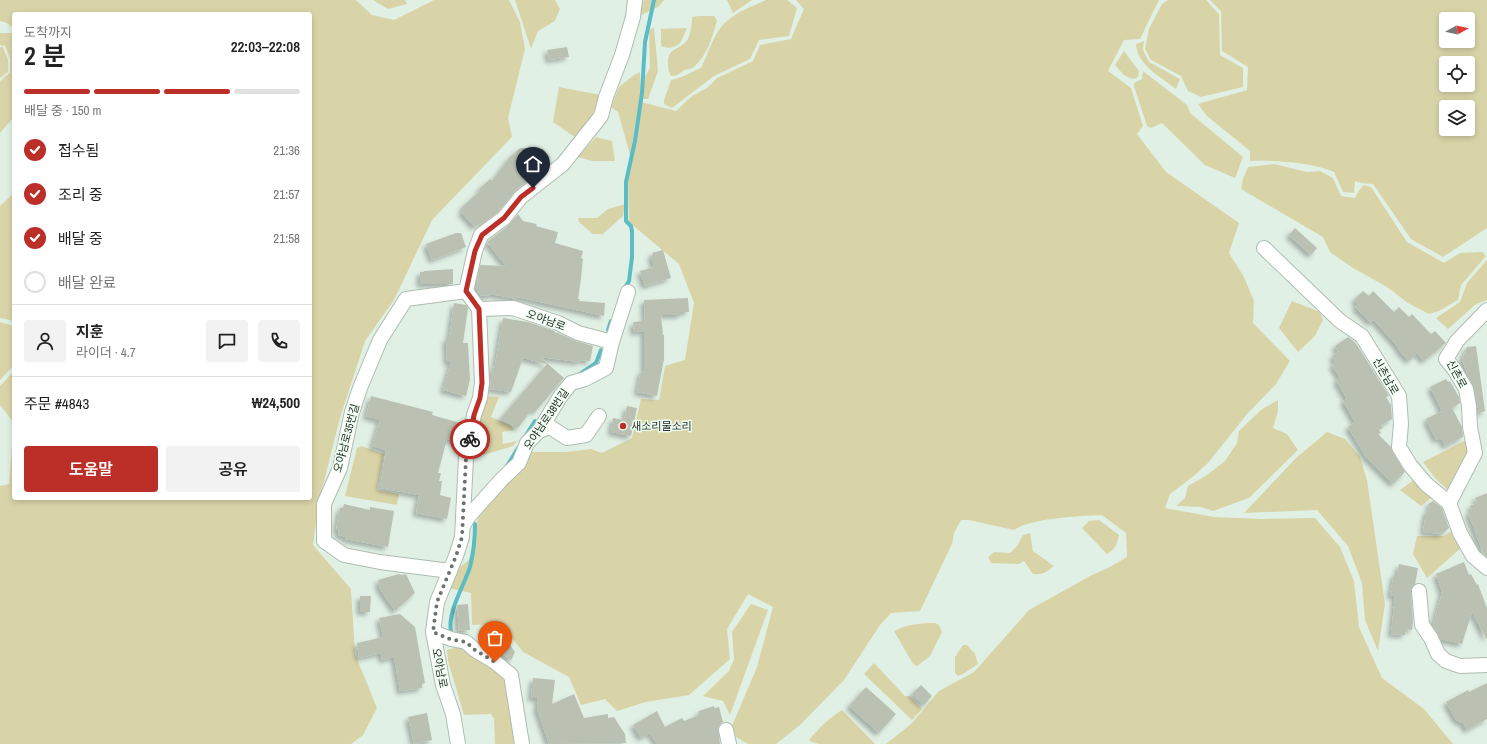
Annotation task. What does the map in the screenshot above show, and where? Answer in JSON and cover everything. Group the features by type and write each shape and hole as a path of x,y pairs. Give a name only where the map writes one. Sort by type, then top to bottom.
{"street":[{"path":"479,309 466,291 475,251 482,235 504,218 521,197 563,164 602,116 606,97 622,55 633,17 635,0"},
{"name":"신촌남로","path":"1264,248 1340,321 1362,336 1399,396 1401,424 1400,447 1410,465 1426,484 1448,503 1460,534 1473,556 1487,568"},
{"name":"오야남로35번길","path":"450,571 380,562 344,555 324,541 324,504 340,468 352,412 367,370 380,340 406,299 466,291"},
{"name":"오야남로38번길","path":"462,526 502,479 519,463 527,443 539,431 560,397 571,383 585,379 606,368 612,342 628,292"},
{"name":"오야남로","path":"458,744 452,714 443,685 433,632 437,602 456,556 462,537 466,458 482,383 479,309 513,308 558,323 578,333 612,342"},
{"name":"신촌로","path":"1448,503 1481,451 1470,426 1466,389 1454,368 1446,359 1457,341 1487,310"},
{"path":"539,431 550,428 567,438 586,435 599,416"},
{"path":"1419,591 1422,625 1431,638 1438,654 1446,661 1460,666 1487,665"},
{"path":"433,632 450,639 466,642 475,650 511,674 522,744"},
{"path":"726,730 729,744"}],"shaded area":[{"path":"0,0 356,0 372,15 394,20 434,0 509,0 520,22 525,49 508,118 512,137 432,220 394,300 365,341 340,418 319,501 313,545 351,589 355,654 377,708 363,735 351,744 0,744 0,486 9,484 12,447 12,500 312,500 312,12 12,12 12,27 7,23 0,21"},
{"path":"373,0 405,0 407,4 388,9"},
{"path":"515,0 555,0 560,9 555,21 538,31 531,49"},
{"path":"644,0 664,0 658,7 639,16"},
{"path":"727,0 752,0 733,13"},
{"path":"766,0 787,0 797,8 789,36 759,40 750,59 714,76 672,108 664,104 671,80 701,68 715,36 723,25 731,17"},
{"path":"796,0 1159,0 1140,39 1124,40 1108,71 1131,88 1143,126 1137,134 1166,172 1239,223 1229,253 1244,277 1254,301 1253,323 1290,361 1276,384 1247,414 1208,463 1170,494 1165,508 1214,517 1262,519 1315,518 1340,547 1354,581 1359,627 1382,678 1424,709 1453,744 886,744 911,724 939,691 974,672 1029,610 1127,557 1126,533 1102,515 1044,520 1022,526 1014,530 969,520 961,520 954,533 952,544 920,611 891,613 880,625 844,680 800,725 776,744 748,744 729,733 757,667 773,607 748,594 727,629 730,659 689,695 646,702 617,711 605,699 581,705 569,677 523,652 501,624 472,625 471,593 449,588 460,567 468,561 474,545 478,518 494,495 530,452 565,452 591,449 602,453 632,438 641,399 659,400 665,366 685,360 694,303 679,264 629,222 628,179 632,162 618,112 611,107 619,87 640,72 641,102 676,111 692,96 707,88 717,78 753,61 760,45 791,39 804,9"},
{"path":"1168,0 1206,0 1219,14 1220,55 1243,68 1243,87 1201,97 1188,91 1181,76 1151,60 1145,49 1149,29 1162,4"},
{"path":"1210,0 1487,0 1487,228 1443,257 1411,239 1373,184 1355,181 1354,193 1343,192 1334,172 1325,169 1293,162 1250,161 1250,151 1207,116 1198,104 1247,90 1248,67 1222,51 1221,11"},
{"path":"714,16 717,20 714,33 706,52 694,67 677,75 671,76 668,67 668,59 672,52 685,43 688,39 692,17"},
{"path":"654,27 658,71 648,99 643,99 644,78 650,68 649,31"},
{"path":"687,28 678,45 671,48 661,46 661,29"},
{"path":"0,33 12,33 12,119 0,133 0,82 10,73 10,58 5,46 0,45"},
{"path":"1144,41 1143,50 1149,62 1180,79 1176,89 1151,70 1141,58 1137,51 1136,44"},
{"path":"0,47 3,47 8,60 8,72 0,78"},
{"path":"1124,51 1139,71 1138,77 1131,79 1128,78 1115,65"},
{"path":"1143,71 1187,105 1190,113 1243,157 1235,178 1205,165 1162,123 1151,128 1147,126 1134,86 1134,83 1142,79"},
{"path":"559,87 601,95 587,127 576,138 553,122"},
{"path":"596,137 612,141 615,161 592,161 578,157"},
{"path":"1274,164 1307,172 1320,171 1333,178 1341,196 1355,198 1359,190 1364,185 1371,187 1407,242 1444,263 1460,253 1482,252 1486,256 1461,285 1458,300 1439,311 1429,314 1408,303 1387,287 1353,268 1330,252 1323,237 1241,189 1248,167"},
{"path":"12,195 12,321 0,318 0,206"},
{"path":"625,204 623,216 603,234 593,234 579,222 578,218 597,218 608,209"},
{"path":"1487,260 1487,300 1476,304 1448,329 1436,318 1460,302 1467,283"},
{"path":"1292,301 1320,312 1323,320 1315,336 1298,352 1279,328"},
{"path":"0,322 12,325 12,367 0,380"},
{"path":"12,373 12,420 0,405 0,386"},
{"path":"486,396 499,397 491,417 510,425 514,430 502,432 503,444 517,441 513,446 483,455 474,455"},
{"path":"1278,400 1278,411 1273,428 1287,434 1298,450 1249,498 1213,511 1201,507 1176,506 1185,498 1188,486 1207,475 1225,461 1237,443 1239,431 1262,409"},
{"path":"1327,432 1345,439 1360,457 1367,480 1385,604 1378,651 1365,620 1362,583 1348,546 1317,510 1244,513 1296,458"},
{"path":"1466,440 1470,453 1448,490 1435,478 1423,462"},
{"path":"361,446 384,454 377,490 399,494 397,505 345,496 357,448"},
{"path":"1415,479 1432,497 1421,506 1400,490"},
{"path":"1099,520 1119,535 1115,546 1107,554 1082,528 1089,521"},
{"path":"1454,529 1462,547 1427,578 1413,554 1417,536 1444,536"},
{"path":"1030,533 1033,551 1054,566 1049,570 1045,573 1033,574 1024,561 1019,564 991,563 988,557 994,552 1010,553 1017,546 1023,535"},
{"path":"751,604 768,610 730,715 723,701 703,696 729,671 734,659 732,632"},
{"path":"935,623 939,625 942,632 930,656 917,666 913,664 894,631 914,624"},
{"path":"963,645 967,645 975,654 978,664 958,676 955,673 955,657"},
{"path":"458,647 491,668 503,678 507,684 514,744 495,744 494,719 491,714 464,715 448,661 447,650"},
{"path":"874,663 905,696 910,696 922,709 912,720 864,674"},
{"path":"842,710 875,744 819,744 809,740 824,724"}],"building":[{"path":"567,47 569,57 549,60 547,50"},
{"path":"520,148 543,149 550,157 547,160 546,167 516,190 498,212 482,224 480,223 475,227 461,212 464,209 462,207 480,191 479,189 490,179 492,181 509,158"},
{"path":"518,214 523,221 537,224 536,226 558,232 555,243 583,251 581,258 583,259 578,299 580,299 579,301 605,303 604,316 517,297 517,299 490,294 490,296 480,295 477,292 480,265 506,266 487,242 509,225"},
{"path":"1295,228 1317,248 1311,255 1289,235"},
{"path":"456,233 461,233 466,247 432,260 426,244"},
{"path":"663,250 671,278 645,286 640,271 654,267 651,256 653,255 652,253"},
{"path":"453,269 453,284 420,284 420,272"},
{"path":"1363,291 1369,296 1373,291 1394,312 1399,307 1409,317 1412,314 1431,334 1435,331 1446,343 1424,361 1417,353 1409,361 1374,320 1371,323 1355,307 1358,304 1354,300"},
{"path":"688,298 689,312 681,312 681,315 661,315 664,335 664,359 657,396 637,392 641,371 644,372 644,331 634,332 633,322 645,321 644,300"},
{"path":"454,303 466,305 468,308 463,343 468,343 470,379 466,396 443,390 451,362 447,362 446,338 449,339"},
{"path":"503,318 528,322 593,346 590,361 580,360 579,362 540,357 564,378 535,412 532,409 518,428 500,419 547,364 523,358 511,392 490,389 492,369 495,365"},
{"path":"1348,337 1354,341 1359,348 1389,396 1386,397 1391,405 1392,419 1381,425 1383,428 1379,430 1381,433 1378,434 1391,447 1405,472 1393,484 1366,457 1348,427 1355,422 1343,401 1347,399 1336,380 1340,378 1332,365 1336,362 1332,356 1338,352 1335,346"},
{"path":"1476,346 1485,411 1479,413 1474,387 1467,374 1462,359 1467,347"},
{"path":"1446,379 1448,382 1450,381 1459,397 1460,403 1452,408 1462,427 1463,437 1445,446 1441,438 1436,440 1426,419 1442,411 1430,387"},
{"path":"371,396 433,412 432,415 464,424 459,442 447,439 438,473 441,473 439,481 442,481 440,495 451,498 447,519 416,513 419,495 380,488 386,450 372,446 380,420 366,416"},
{"name":"새소리물소리","path":"627,406 637,408 631,436 611,432 613,418 624,420"},
{"path":"1487,493 1487,557 1484,555 1468,513 1472,511 1470,506 1477,503 1475,498"},
{"path":"1433,501 1442,508 1449,528 1442,534 1423,532 1426,512 1430,508 1428,504"},
{"path":"344,504 370,510 370,507 394,511 388,547 345,539 346,537 338,535 339,530 336,530 340,508 343,508"},
{"path":"1464,562 1469,575 1471,574 1477,585 1478,584 1487,608 1487,640 1472,612 1462,644 1441,639 1433,625 1442,592 1436,574"},
{"path":"1399,564 1418,568 1415,584 1411,591 1413,622 1412,630 1406,629 1405,635 1391,634 1395,596 1390,595 1394,574 1397,574"},
{"path":"399,574 406,574 415,593 395,611 380,589 378,580"},
{"path":"360,596 371,596 370,612 360,612"},
{"path":"468,604 470,630 459,631 457,605"},
{"path":"400,614 415,627 425,683 422,684 422,688 400,691 394,657 382,660 381,653 359,658 357,643 383,637 379,618"},
{"path":"505,638 515,652 511,660 488,644"},
{"path":"533,678 555,680 552,704 574,694 584,718 608,714 608,718 614,717 625,734 626,743 549,744 537,709 538,698 531,698"},
{"path":"1487,683 1487,719 1467,730 1463,723 1456,720 1446,702 1468,690 1469,692"},
{"path":"921,685 932,696 924,705 912,694"},
{"path":"866,687 896,714 879,733 849,706"},
{"path":"714,706 714,708 719,707 723,722 718,728 720,744 657,744 650,733 641,738 633,725 657,711 665,727 682,718 684,721 699,715 699,711"},
{"path":"427,713 432,740 414,744 408,717"}],"waterway":[{"path":"624,289 629,281 632,257 632,231 631,226 626,221 626,182 635,141 642,93 645,42 654,0"},
{"path":"608,330 611,321"},
{"path":"577,376 596,363 601,350"},
{"path":"526,435 535,421"},
{"path":"507,466 518,448"},
{"path":"451,632 451,616 470,567 474,546 475,524"}],"way so far":[{"path":"470,439 466,458 462,537 456,556 437,602 433,632 450,639 466,642 475,650 495,662"}],"place":[{"name":"새소리물소리","path":"623,426"}],"route":[{"path":"470,439 482,383 479,309 466,291 475,251 482,235 504,218 521,197 533,188"}]}
